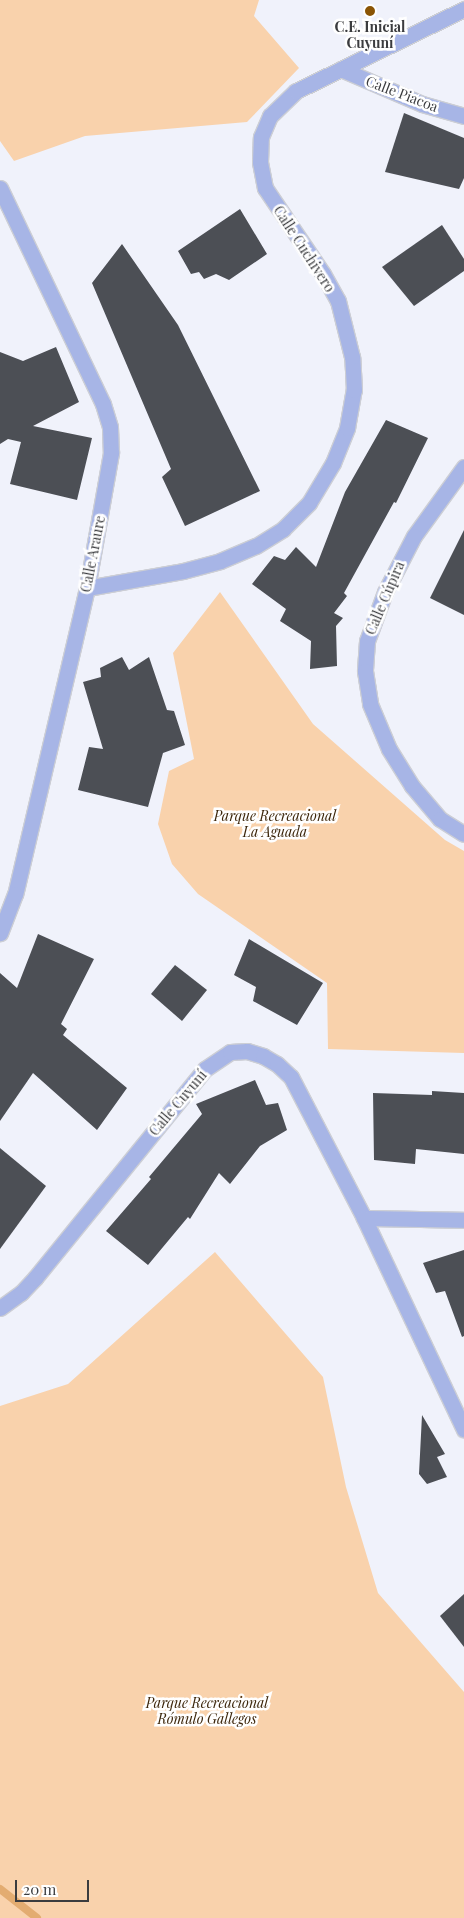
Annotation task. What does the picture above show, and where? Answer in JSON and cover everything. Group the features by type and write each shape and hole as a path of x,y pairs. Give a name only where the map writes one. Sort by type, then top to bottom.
{"street":[{"name":"Calle Cuchivero","path":"87,588 183,571 220,561 256,546 283,528 309,503 333,463 346,428 354,390 352,357 338,301 324,274 265,188 260,162 260,136 270,116 296,91 464,9"},
{"name":"Calle Piacoa","path":"341,70 422,104 464,116"},
{"name":"Calle Araure","path":"0,188 103,404 110,427 111,453 87,588 15,894 0,933"},
{"name":"Calle Cúpira","path":"464,467 414,536 385,592 367,641 365,671 370,704 390,749 408,779 440,819 464,834"},
{"name":"Calle Cuyuní","path":"0,1308 21,1293 35,1278 205,1069 230,1052 247,1051 263,1056 278,1064 290,1077 364,1218 464,1430"},
{"path":"364,1218 464,1220"}],"green space":[{"path":"0,0 259,0 254,16 299,68 247,122 85,136 14,161 0,141"},
{"name":"Parque Recreacional La Aguada","path":"220,592 313,724 445,840 464,851 464,1053 328,1049 327,983 198,894 172,864 158,824 169,771 194,759 173,653"},
{"name":"Parque Recreacional Rómulo Gallegos","path":"215,1252 323,1377 346,1487 378,1593 464,1692 464,1918 0,1918 0,1406 68,1384"}],"building":[{"path":"404,113 464,138 464,178 459,189 385,172"},
{"path":"240,209 267,254 229,280 216,274 204,279 199,272 191,274 178,251"},
{"path":"442,225 464,259 464,271 414,306 382,267"},
{"path":"122,244 178,325 260,491 185,526 162,477 171,469 92,283"},
{"path":"56,347 79,402 33,426 92,438 77,500 10,484 21,442 8,439 0,444 0,352 23,361"},
{"path":"386,420 428,438 396,503 394,502 344,593 347,596 334,613 343,618 336,626 337,666 310,669 311,641 280,621 286,609 252,584 274,556 285,560 296,547 316,567 345,492"},
{"path":"464,530 464,615 430,598"},
{"path":"122,657 129,670 149,657 167,710 174,711 185,745 163,753 148,807 78,790 89,747 103,749 83,682 101,677 100,668"},
{"path":"38,934 94,959 61,1024 67,1029 63,1035 127,1088 97,1130 33,1073 0,1121 0,973 17,988"},
{"path":"249,939 323,983 297,1025 253,1001 256,987 234,975"},
{"path":"175,965 207,990 182,1021 151,994"},
{"path":"255,1080 266,1105 278,1103 287,1130 260,1146 230,1184 219,1173 190,1219 188,1217 148,1265 106,1231 151,1179 149,1177 202,1114 196,1104"},
{"path":"432,1091 464,1093 464,1154 416,1149 415,1164 374,1160 373,1093 432,1095"},
{"path":"0,1148 46,1186 0,1249"},
{"path":"464,1250 464,1336 462,1337 445,1291 436,1293 423,1263"},
{"path":"422,1415 445,1454 437,1457 447,1477 427,1484 419,1474"},
{"path":"464,1594 464,1647 440,1616"}],"waterway":[{"path":"0,1889 37,1918"}],"place":[{"name":"C.E. Inicial Cuyuní","path":"370,11"}]}
